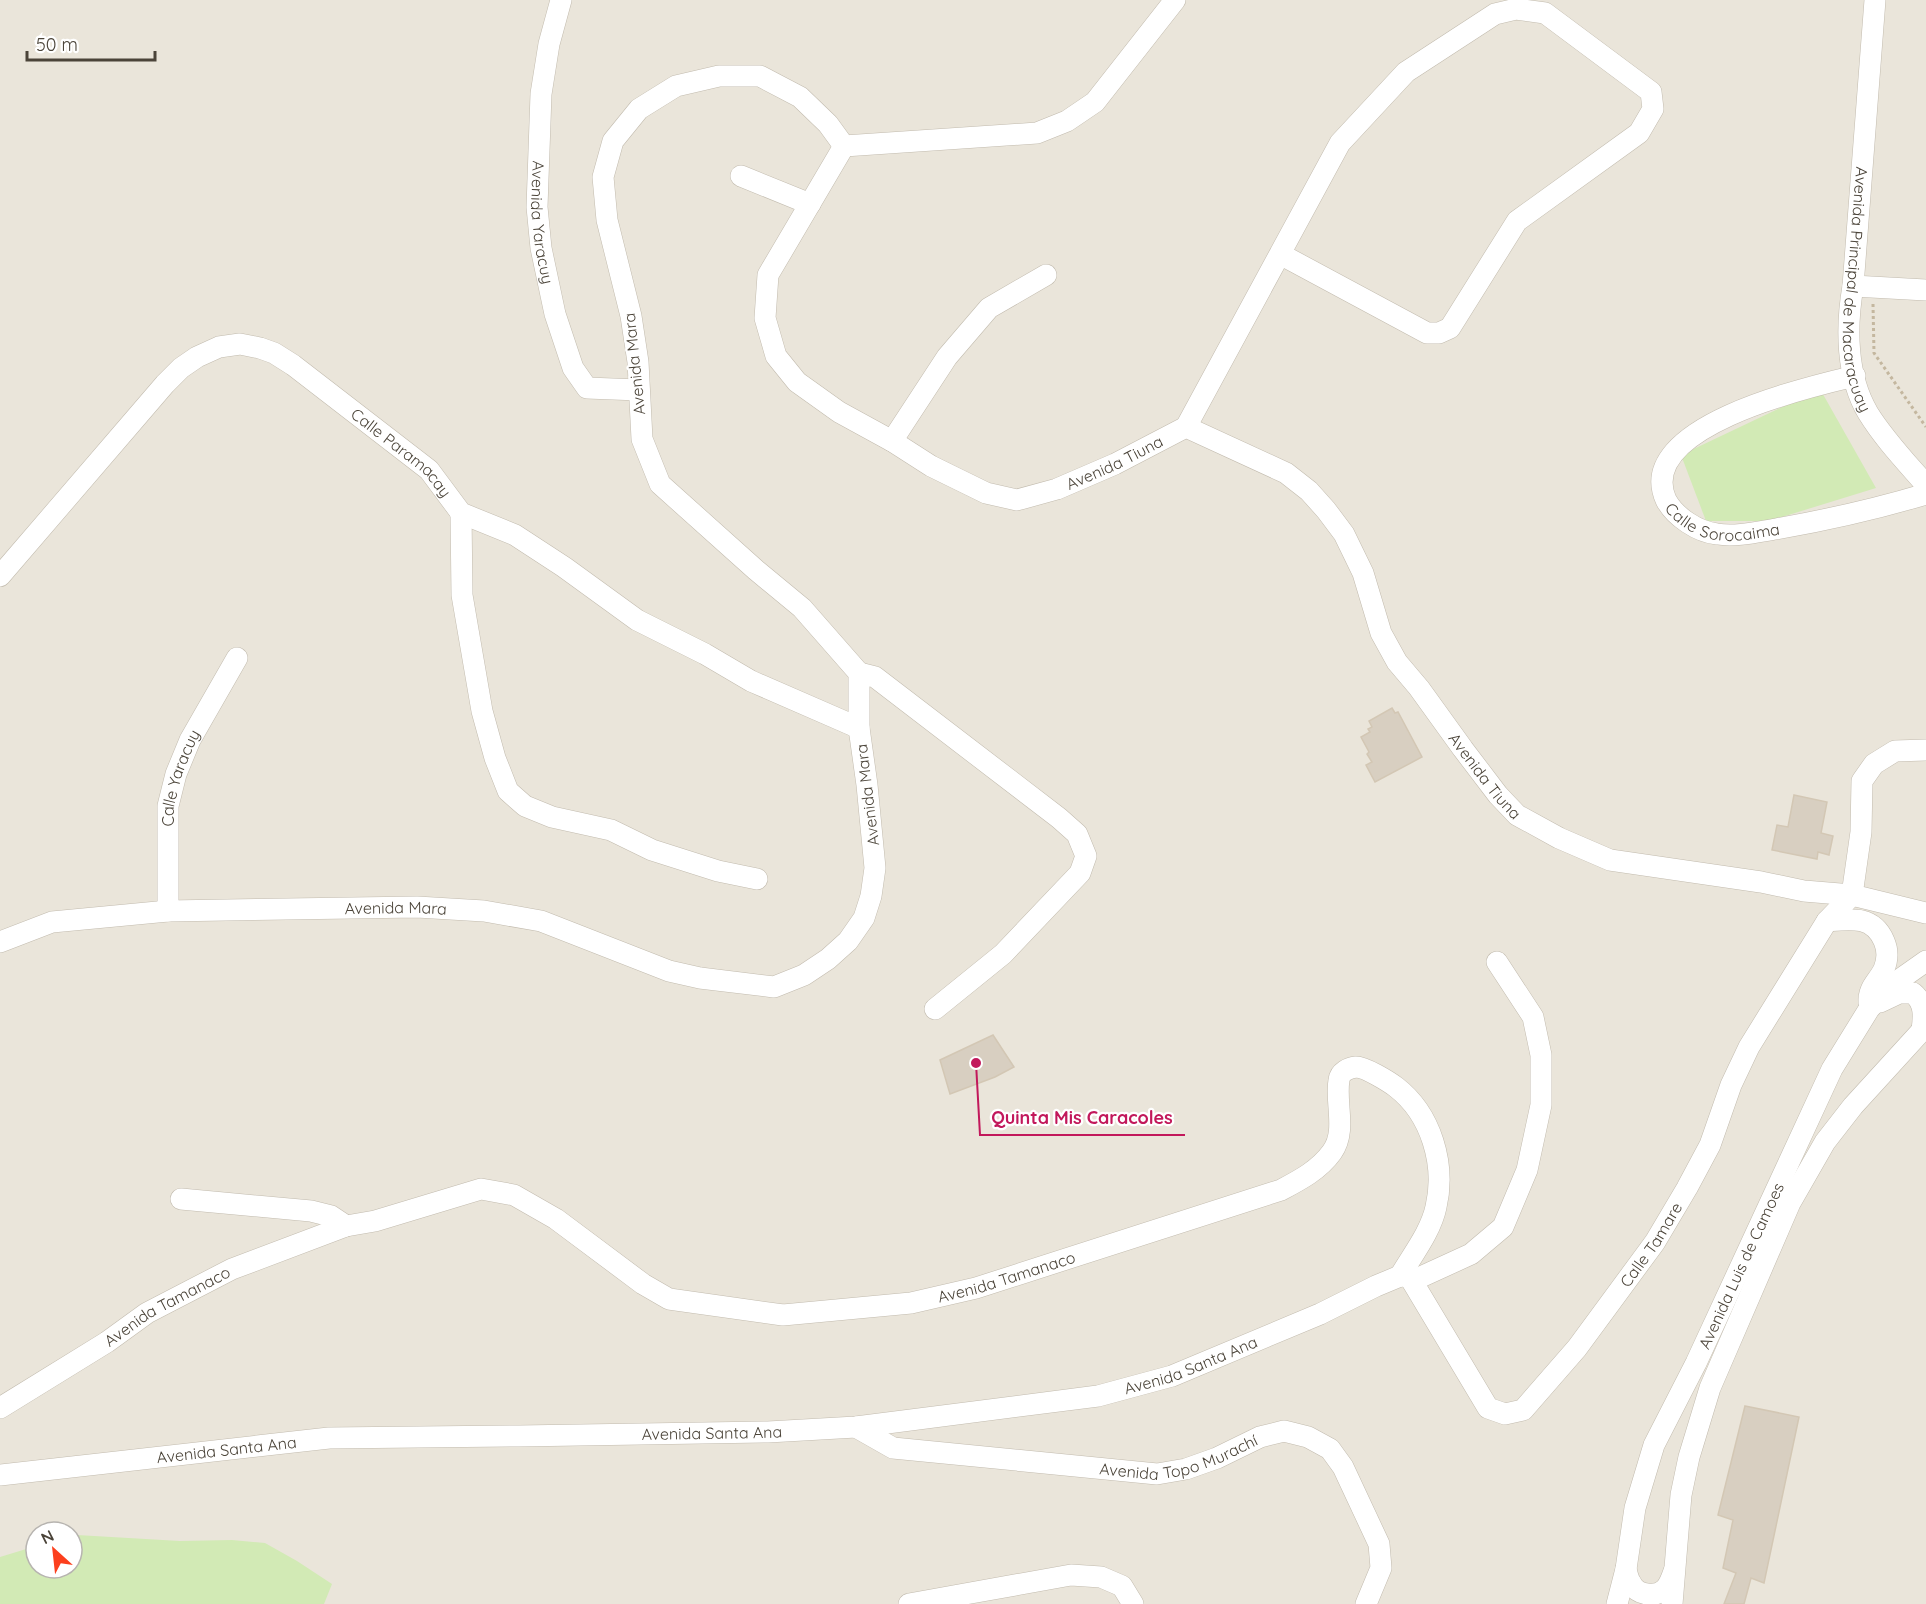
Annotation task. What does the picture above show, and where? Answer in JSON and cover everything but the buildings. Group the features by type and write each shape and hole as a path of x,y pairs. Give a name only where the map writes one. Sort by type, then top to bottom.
{"street":[{"name":"Avenida Yaracuy","path":"561,0 549,44 541,94 537,184 541,248 555,314 573,368 587,388 639,390"},
{"name":"Avenida Principal de Macaracuay","path":"1875,0 1848,331 1858,390 1867,412 1879,430 1926,485"},
{"path":"844,146 1037,133 1067,121 1095,102 1171,1"},
{"path":"1186,427 1340,143 1406,72 1496,14 1516,9 1545,13 1652,92 1653,109 1639,133 1517,221 1450,328 1439,333 1427,333 1280,254"},
{"name":"Avenida Mara","path":"0,942 52,922 168,911 417,907 484,911 542,921 669,971 726,982 774,987 804,975 828,959 848,941 864,918 871,896 875,868 859,728 859,673 802,608 660,484 642,439 638,362 631,316 607,220 603,177 613,141 639,110 676,86 719,76 760,76 800,97 828,124 844,146"},
{"name":"Avenida Tiuna","path":"844,146 768,275 765,318 776,356 797,382 838,412 892,441 931,466 986,493 1017,500 1057,489 1115,464 1186,427 1286,473 1309,491 1344,534 1363,573 1381,633 1397,663 1419,688 1484,777 1517,815 1559,838 1610,860 1761,882 1804,891 1852,895 1926,913"},
{"path":"741,176 810,204"},
{"path":"892,441 947,357 988,309 1047,275"},
{"path":"1852,286 1926,290"},
{"name":"Calle Paramacay","path":"0,576 181,368 197,357 219,347 240,344 267,350 293,364 429,470 461,513 515,535 637,620 705,654 752,681 859,728"},
{"name":"Calle Sorocaima","path":"1855,376 1809,387 1733,413 1694,434 1674,451 1662,472 1665,497 1673,512 1696,527 1716,534 1743,534 1865,512 1926,494"},
{"path":"461,513 462,595 482,711 495,758 508,791 525,806 552,817 611,830 652,850 718,871 757,879"},
{"name":"Calle Yaracuy","path":"168,911 168,806 176,774 190,740 237,658"},
{"path":"859,673 875,676 1059,818 1077,834 1086,856 1080,873 1003,954 935,1009"},
{"path":"1852,895 1861,832 1862,781 1874,764 1895,751 1926,750"},
{"name":"Calle Tamare","path":"1406,1278 1488,1408 1505,1414 1522,1410 1577,1348 1660,1233 1710,1145 1731,1085 1749,1047 1827,921 1852,895"},
{"path":"1905,909 1926,925"},
{"path":"1827,921 1852,918 1866,921 1875,926 1885,942 1887,958 1884,969 1869,993 1869,1009"},
{"name":"Avenida Luis de Camoes","path":"1617,1604 1626,1569 1635,1508 1654,1445 1696,1363 1832,1069 1869,1009 1889,987 1926,961"},
{"name":"Avenida Santa Ana","path":"0,1475 329,1438 768,1432 856,1427 1098,1396 1172,1376 1320,1314 1376,1286 1406,1278 1471,1254 1503,1227 1527,1170 1541,1105 1541,1055 1533,1017 1497,962"},
{"path":"1869,1009 1890,996 1905,992 1913,993 1921,1003 1924,1012 1924,1028"},
{"name":"Avenida Luis de Camoes","path":"1672,1604 1684,1476 1710,1388 1790,1203 1825,1142 1852,1106 1924,1028"},
{"name":"Avenida Tamanaco","path":"0,1408 107,1342 147,1313 232,1269 346,1226 375,1221 481,1189 514,1195 556,1219 643,1284 669,1299 783,1315 911,1303 976,1287 1281,1190 1313,1173 1333,1150 1340,1129 1339,1078 1346,1070 1358,1067 1389,1082 1404,1094 1420,1112 1431,1132 1437,1156 1436,1207 1406,1278"},
{"path":"181,1199 311,1210 331,1215 346,1226"},
{"name":"Avenida Topo Murachí","path":"856,1427 893,1448 1157,1474 1186,1469 1217,1458 1260,1437 1284,1431 1308,1437 1330,1449 1343,1467 1379,1544 1381,1568 1366,1604"},
{"path":"1626,1569 1635,1589 1649,1594 1661,1592 1667,1588 1676,1567"},
{"path":"909,1604 1071,1575 1101,1577 1122,1586 1133,1604"}],"path":[{"path":"1877,287 1872,307 1874,353 1926,427"}],"shaded area":[{"path":"0,0 1926,0 1926,1604 0,1604"}],"green space":[{"path":"1820,389 1876,488 1769,521 1706,521 1681,455"},
{"path":"84,1535 180,1541 232,1540 265,1543 332,1584 324,1604 0,1604 0,1557 24,1550 24,1580 84,1580"}],"place":[{"name":"Quinta Mis Caracoles","path":"976,1063"}]}
